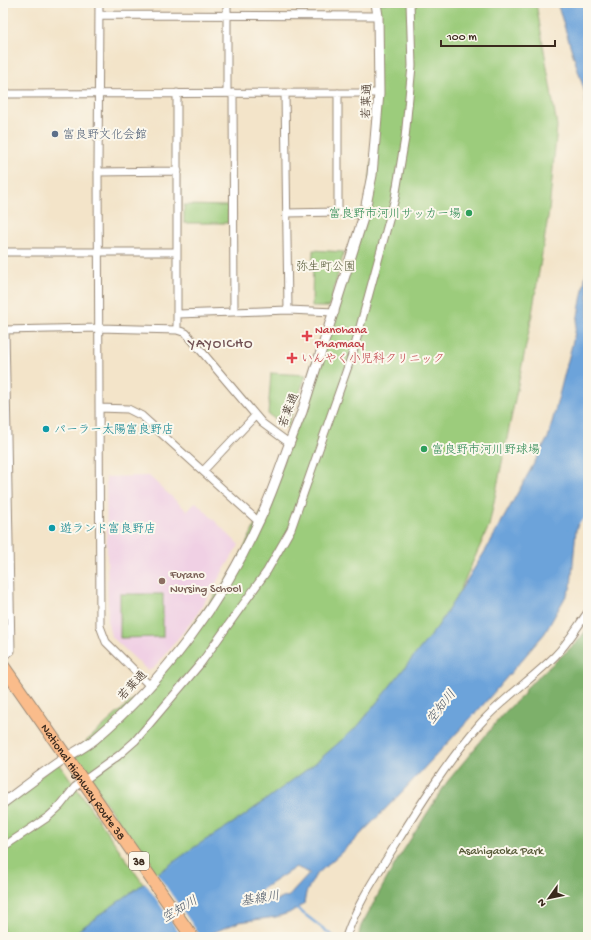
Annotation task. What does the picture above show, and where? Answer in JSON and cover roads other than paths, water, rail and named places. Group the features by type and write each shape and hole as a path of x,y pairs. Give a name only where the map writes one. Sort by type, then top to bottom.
{"highway":[{"name":"National Highway Route 38","path":"3,666 192,937"}],"street":[{"path":"99,3 98,172 100,626 106,642 149,685"},
{"path":"227,3 234,312"},
{"name":"若葉通","path":"3,803 93,740 109,726 149,685 202,622 233,571 259,522 277,480 289,443 302,412 364,215 372,175 379,93 378,16 376,3"},
{"path":"3,847 48,817 60,806 75,787 84,784 135,741 168,704 201,663 267,571 291,529 354,349 395,198 405,138 412,66 410,3"},
{"path":"99,15 378,16"},
{"path":"3,94 230,92 379,93"},
{"path":"177,93 178,330"},
{"path":"285,93 288,310"},
{"path":"338,93 338,212"},
{"path":"98,172 178,171"},
{"path":"287,213 338,212 364,215"},
{"path":"3,252 177,252"},
{"path":"178,314 288,310 334,312"},
{"path":"3,656 11,650 4,330 99,328 178,330 186,333 255,416 289,443"},
{"path":"100,408 128,409 142,416 204,470 259,522"},
{"path":"204,470 255,416"},
{"path":"348,936 360,903 424,798 479,725 514,691 555,656 588,612"}],"water":[{"path":"557,3 588,3 588,133 585,93"},
{"name":"空知川","path":"588,263 588,497 576,530 571,587 545,633 483,705 400,794 352,843 315,876 306,893 304,904 289,913 276,917 239,922 202,937 69,937 196,846 241,818 313,765 358,726 438,626 487,548 548,438 574,337","holes":["296,867 310,873 289,896 267,903 253,895"]}],"waterway":[{"path":"569,523 588,505"},
{"name":"基線川","path":"295,907 334,937"}],"place":[{"name":"富良野文化会館","path":"55,134"},
{"name":"富良野市河川サッカー場","path":"469,213"},
{"name":"Nanohana Pharmacy","path":"307,336"},
{"name":"いんやく小児科クリニック","path":"292,358"},
{"name":"パーラー太陽富良野店","path":"46,429"},
{"name":"富良野市河川野球場","path":"424,449"},
{"name":"遊ランド富良野店","path":"52,528"},
{"name":"Furano Nursing School","path":"162,581"}],"district":[{"name":"YAYOICHO","path":"221,342"}],"park label":[{"name":"弥生町公園","path":"326,266"},
{"name":"Asahigaoka Park","path":"501,850"}]}
